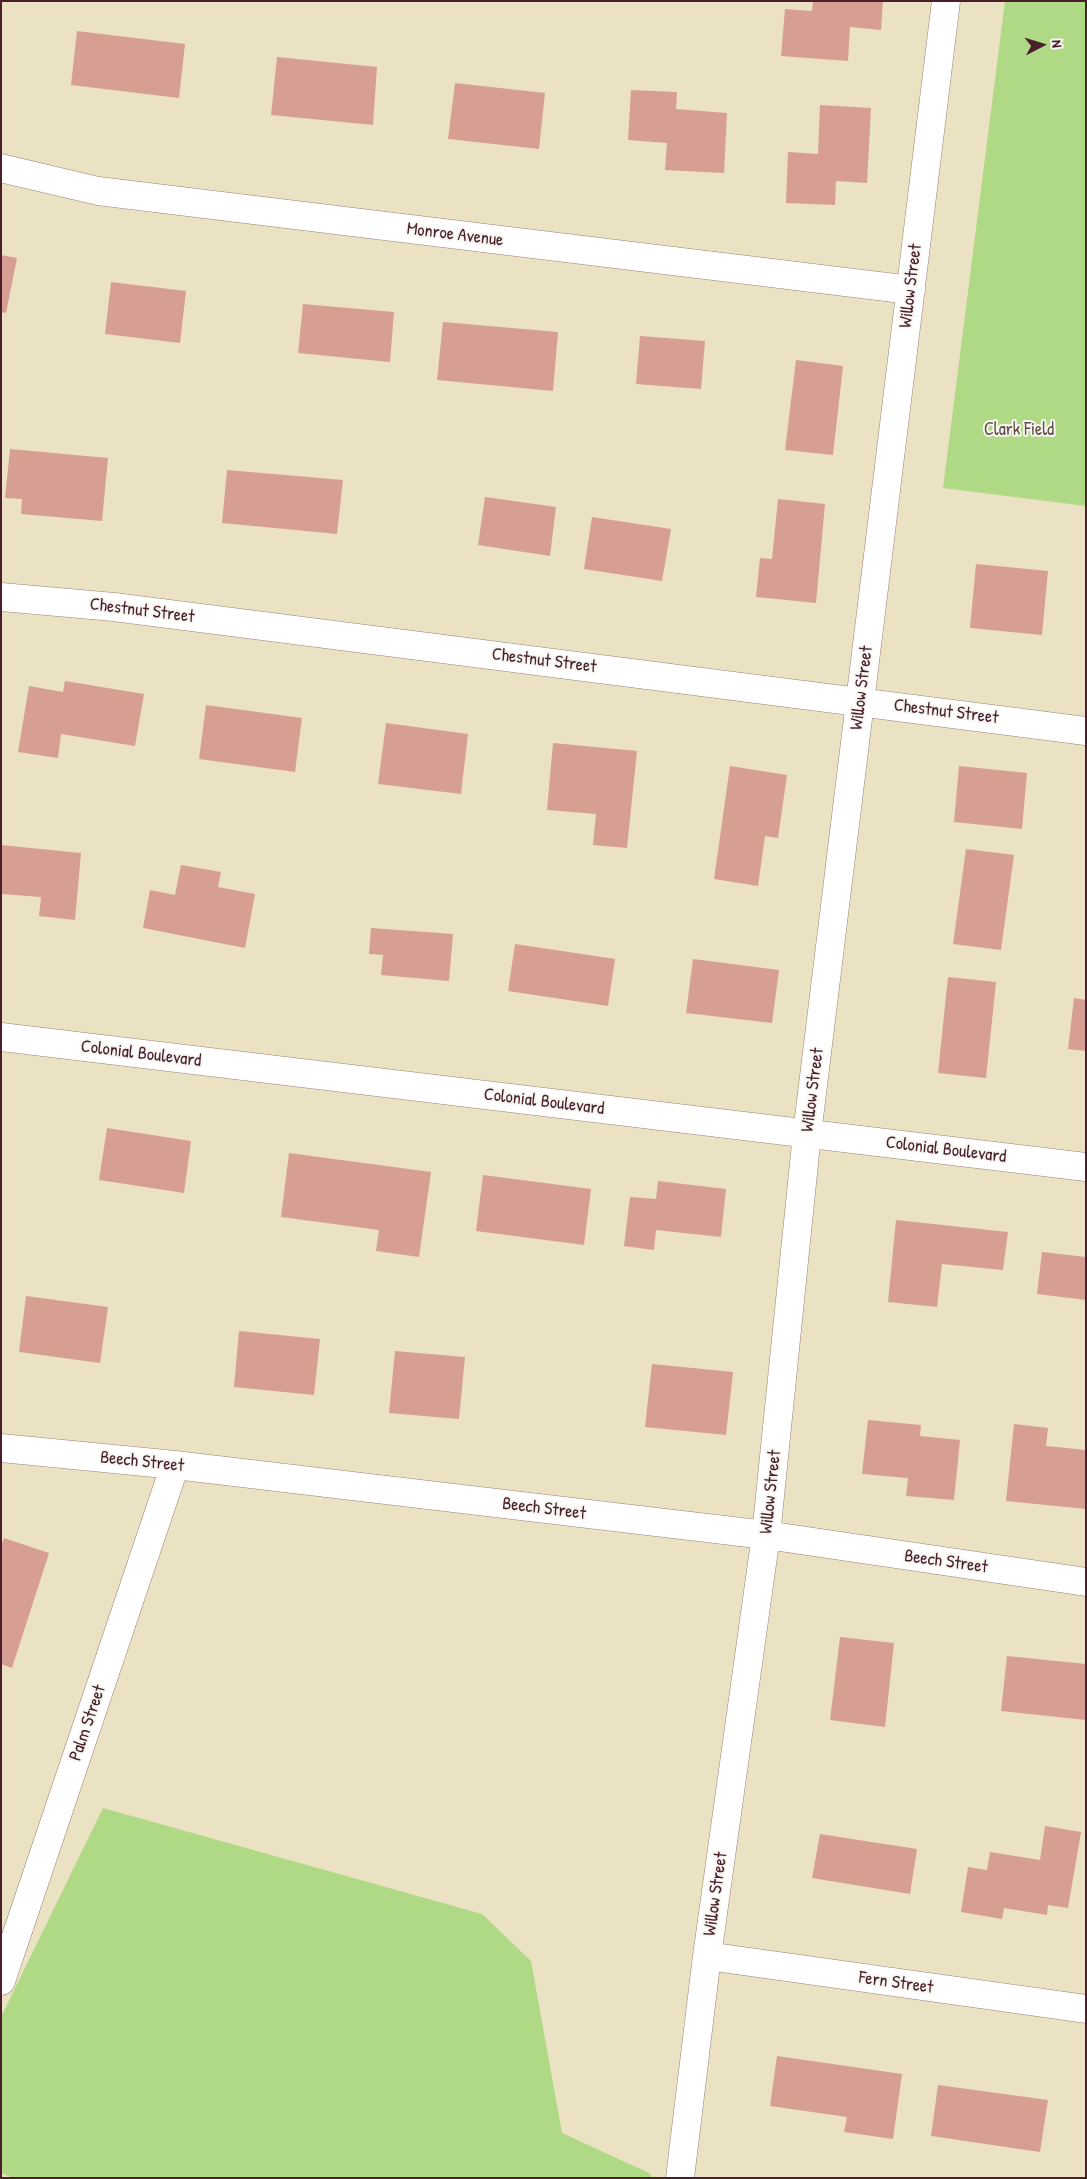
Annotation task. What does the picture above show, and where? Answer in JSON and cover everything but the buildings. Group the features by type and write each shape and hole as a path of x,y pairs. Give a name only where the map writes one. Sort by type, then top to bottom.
{"street":[{"name":"Willow Street","path":"680,2178 707,1956 766,1535 807,1134 946,1"},
{"name":"Monroe Avenue","path":"1,168 98,191 911,290"},
{"name":"Chestnut Street","path":"1,597 134,610 1086,731"},
{"name":"Colonial Boulevard","path":"1,1037 1086,1167"},
{"name":"Beech Street","path":"1,1448 175,1465 766,1535 1086,1582"},
{"name":"Palm Street","path":"1,1980 175,1465"},
{"name":"Fern Street","path":"707,1956 1086,2009"}],"green space":[{"name":"Clark Field","path":"1005,1 1086,1 1086,506 943,488"},
{"path":"103,1808 482,1914 531,1961 562,2133 651,2174 650,2178 13,2178 1,2173 1,2017"}]}
